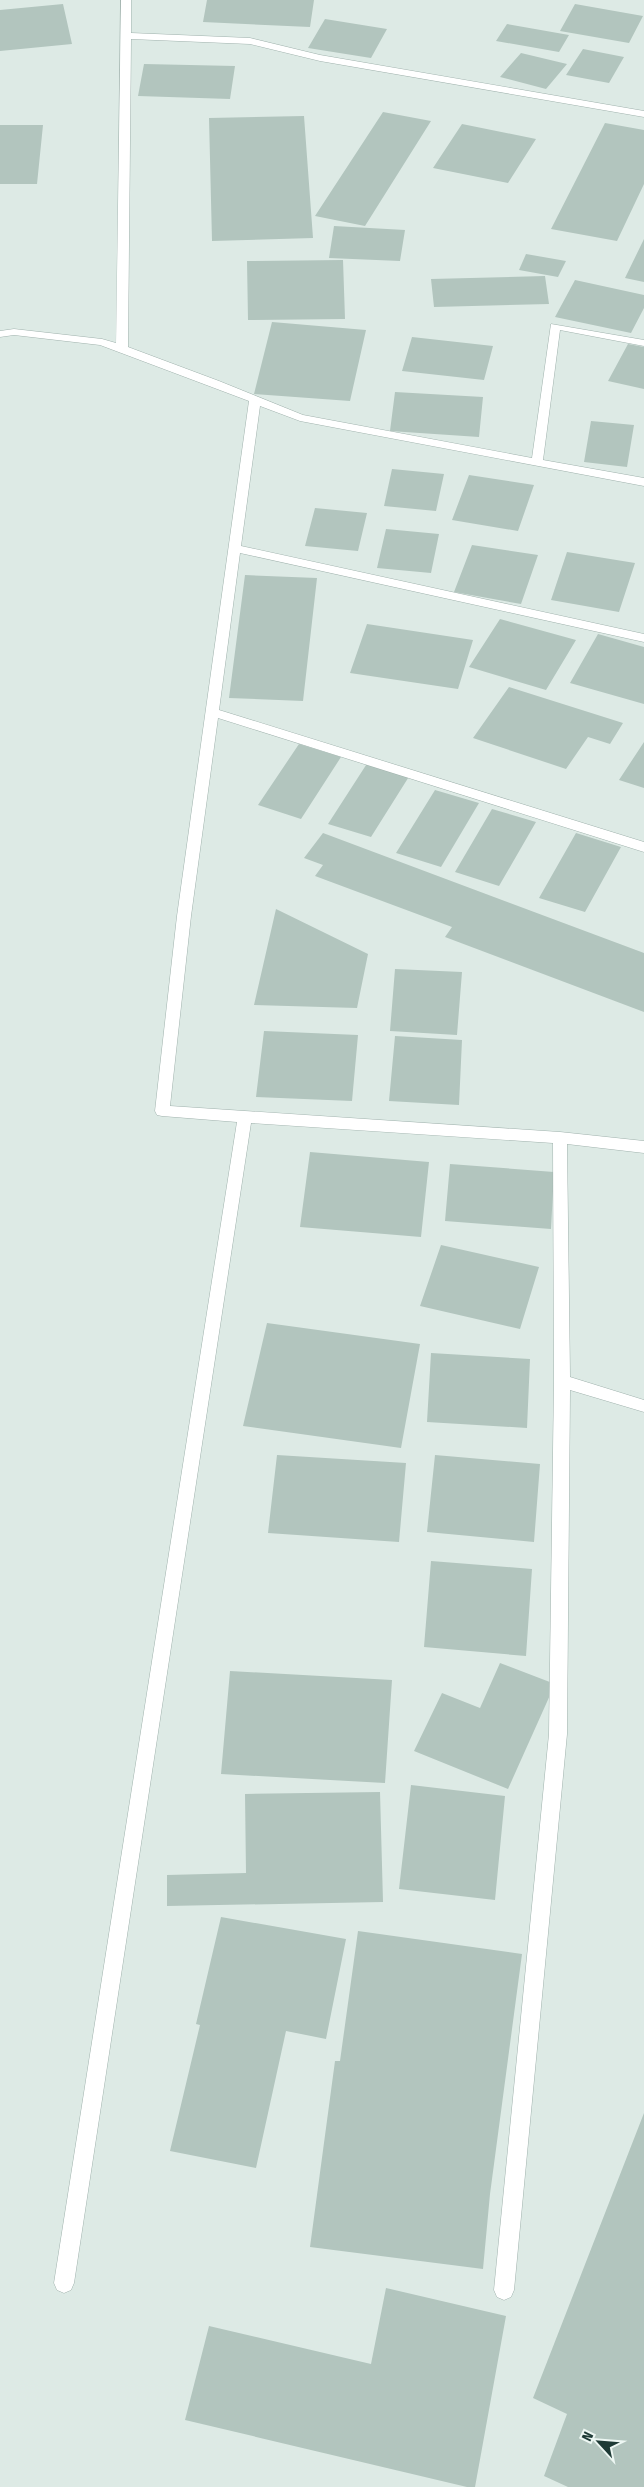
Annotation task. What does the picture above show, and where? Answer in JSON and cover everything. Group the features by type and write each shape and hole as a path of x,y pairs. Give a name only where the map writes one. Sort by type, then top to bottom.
{"street":[{"path":"122,349 126,0"},
{"path":"126,36 250,41 320,58 644,114"},
{"path":"537,462 555,326 644,343"},
{"path":"0,334 14,332 102,342 300,418 644,482"},
{"path":"255,400 184,916 162,1112 560,1138 644,1147"},
{"path":"234,548 644,638"},
{"path":"212,712 644,847"},
{"path":"64,2283 245,1117"},
{"path":"504,2290 558,1734 562,1381 560,1138"},
{"path":"562,1381 644,1406"}],"building":[{"path":"207,0 314,0 310,27 203,22"},
{"path":"63,4 72,44 0,51 0,10"},
{"path":"575,4 643,16 629,43 560,31"},
{"path":"325,19 387,29 371,58 308,48"},
{"path":"507,24 569,35 559,52 496,41"},
{"path":"583,49 624,57 609,83 566,75"},
{"path":"521,53 567,64 546,89 500,77"},
{"path":"144,64 235,66 230,99 138,96"},
{"path":"383,112 431,121 365,226 315,216"},
{"path":"304,116 313,238 212,241 209,118"},
{"path":"605,123 644,130 644,184 617,241 551,229"},
{"path":"462,124 536,139 508,183 433,168"},
{"path":"0,125 43,125 37,184 0,184"},
{"path":"334,226 405,230 400,261 329,258"},
{"path":"644,239 644,282 625,278"},
{"path":"526,254 566,261 558,277 519,270"},
{"path":"343,260 345,319 248,320 247,261"},
{"path":"545,276 549,304 434,307 431,279"},
{"path":"575,280 644,295 644,308 631,333 555,317"},
{"path":"272,322 366,330 350,401 254,394"},
{"path":"412,337 493,346 484,380 402,371"},
{"path":"628,344 644,347 644,389 608,381"},
{"path":"395,392 483,397 479,437 390,431"},
{"path":"591,421 634,425 627,467 584,462"},
{"path":"392,469 444,474 436,511 384,506"},
{"path":"469,475 534,485 518,531 452,520"},
{"path":"315,508 367,513 358,551 305,546"},
{"path":"386,529 439,534 431,573 377,568"},
{"path":"472,545 538,555 521,604 454,592"},
{"path":"567,552 635,563 619,612 551,600"},
{"path":"245,575 317,578 303,701 229,698"},
{"path":"500,619 576,640 546,690 469,667"},
{"path":"367,624 473,640 458,689 350,673"},
{"path":"598,634 644,647 644,704 570,683"},
{"path":"509,687 623,723 610,744 588,737 566,769 473,738"},
{"path":"644,742 644,788 619,780"},
{"path":"299,744 341,757 301,819 258,805"},
{"path":"368,762 410,775 371,837 328,824"},
{"path":"435,790 479,803 441,867 396,853"},
{"path":"492,809 536,822 499,886 455,872"},
{"path":"323,833 644,953 644,1012 445,937 452,927 315,876 323,865 304,858"},
{"path":"576,833 621,847 585,912 539,898"},
{"path":"276,909 368,954 357,1008 254,1005"},
{"path":"395,969 462,972 457,1035 390,1031"},
{"path":"264,1031 358,1035 352,1101 256,1097"},
{"path":"395,1036 462,1040 459,1105 389,1101"},
{"path":"310,1152 429,1162 421,1237 300,1227"},
{"path":"450,1164 554,1172 551,1229 445,1221"},
{"path":"441,1245 539,1267 520,1329 420,1306"},
{"path":"267,1323 420,1344 401,1448 243,1426"},
{"path":"431,1353 530,1359 527,1428 427,1422"},
{"path":"277,1455 406,1463 399,1542 268,1533"},
{"path":"435,1455 540,1464 534,1542 427,1532"},
{"path":"431,1561 532,1569 526,1656 424,1647"},
{"path":"500,1663 555,1684 508,1789 414,1751 442,1693 480,1708"},
{"path":"230,1671 392,1680 385,1783 221,1774"},
{"path":"411,1785 505,1796 495,1900 399,1889"},
{"path":"380,1792 383,1902 167,1906 167,1875 246,1873 245,1794"},
{"path":"221,1917 346,1939 326,2039 286,2031 256,2168 170,2151 200,2025 196,2024"},
{"path":"358,1931 522,1954 490,2194 483,2269 310,2247 335,2061 340,2061"},
{"path":"644,2113 644,2487 568,2487 544,2476 567,2414 533,2398"},
{"path":"386,2288 506,2316 475,2487 467,2487 185,2420 209,2326 371,2364"}]}
